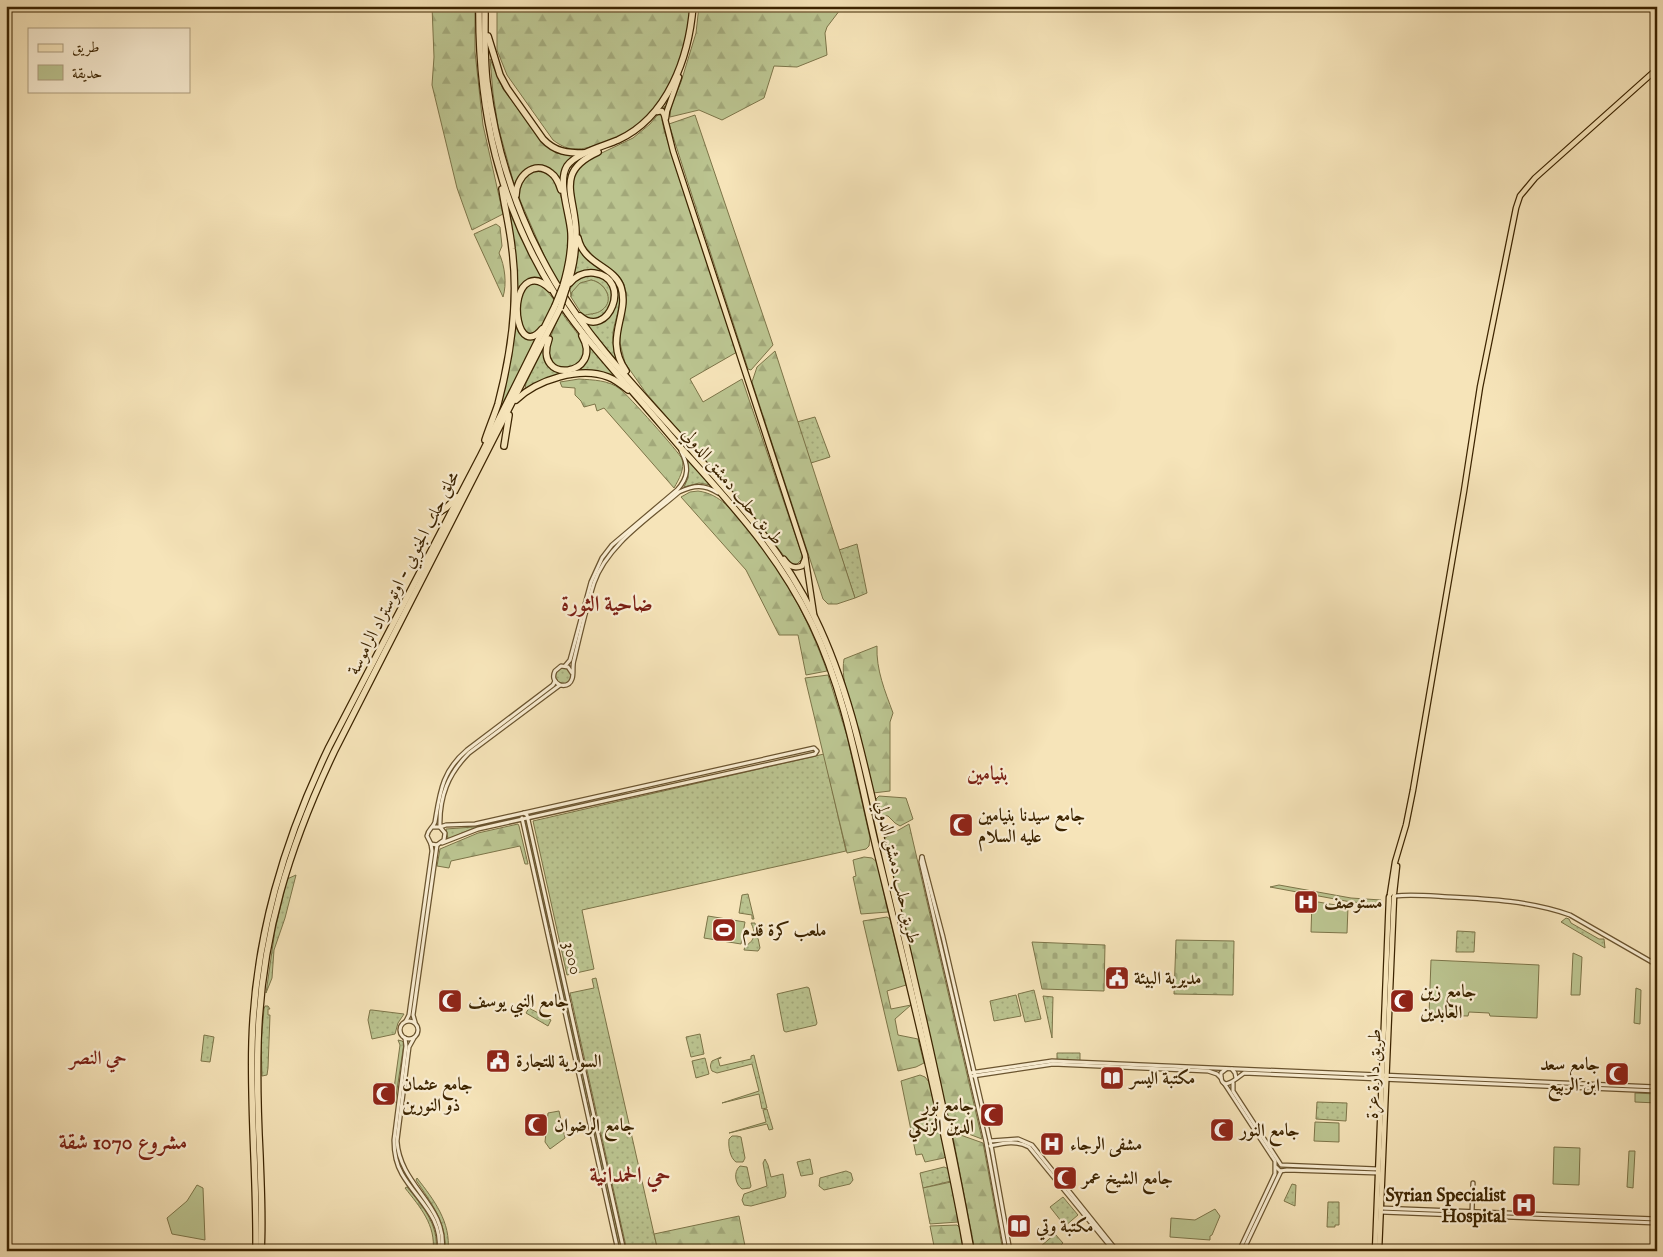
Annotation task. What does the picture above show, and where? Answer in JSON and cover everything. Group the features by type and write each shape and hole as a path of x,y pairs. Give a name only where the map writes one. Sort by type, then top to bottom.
{"highway":[{"name":"طريق حلب دمشق الدولي","path":"479,6 479,60 482,93 489,131 498,170 526,242 555,295 574,321 641,397"},
{"name":"طريق حلب دمشق الدولي","path":"485,6 487,81 502,161 539,252 556,285 678,444 762,540 795,591 820,641 832,672 850,735 950,1162 967,1251"},
{"path":"565,288 571,234 563,184 566,167 571,161 627,138 641,129 657,112 679,78 691,46 695,6"},
{"path":"695,6 685,56 673,83 653,113 634,131 587,155 575,168 570,183 579,246 586,255 616,278 620,285 622,303 616,334 618,354 622,365 641,397 731,494 766,536 800,587 838,671 856,734 915,982 957,1174 971,1251"},
{"path":"485,28 500,75 543,139 548,145 562,151 587,155"},
{"path":"516,199 516,185 521,177 527,171 542,169 550,172 555,177 567,204"},
{"path":"481,455 497,406 509,356 513,312 512,250 498,170"},
{"path":"565,288 572,275 576,231"},
{"path":"565,288 575,277 591,273 599,274 605,278 612,285 615,294 611,311 606,317 593,322 581,317 568,301"},
{"path":"553,318 537,334 531,336 525,334 520,331 518,325 518,300 524,285 533,280 545,284 555,295"},
{"name":"محلق حلب الجنوبي - اوتوستراد الراموسة","path":"261,1251 258,1041 263,970 269,936 283,880 314,796 334,752 512,403 553,318 565,288"},
{"path":"553,318 546,346 546,354 551,364 556,369 562,370 577,368 582,363 586,354 584,340 574,321"},
{"name":"محلق حلب الجنوبي - اوتوستراد الراموسة","path":"256,1251 252,1040 258,968 264,934 284,856 314,778 329,747 553,318"},
{"path":"504,446 512,403 527,390 544,382 588,373 609,378 641,397"},
{"path":"435,515 446,508 462,492"}],"main road":[{"name":"طريق دارة عزة","path":"1379,1251 1380,1168 1395,862 1406,825 1464,491 1480,387 1516,208 1520,196 1535,178 1657,70"},
{"path":"666,124 667,111 679,78"},
{"path":"657,112 663,113 673,151 805,555 815,618"},
{"path":"777,552 788,565 794,568 802,566 805,555"},
{"path":"1375,1251 1380,1168"}],"street":[{"path":"442,843 445,833 440,827 445,788 448,779 458,764 469,753 560,685 564,686 571,681 574,661 594,583 606,560 614,547 680,490 688,469 678,444"},
{"path":"560,685 553,678 555,671 570,660 591,582 602,558 612,545 680,490 698,486 708,487 727,498"},
{"path":"564,666 568,667 572,673"},
{"path":"441,1251 442,1237 437,1219 430,1205 407,1174 399,1156 397,1141 406,1046 405,1038 401,1034 400,1029 410,1015 432,851 427,836 428,832 434,827 445,778 455,762 467,750 555,681"},
{"path":"431,844 437,845 478,829 815,754 817,751 814,748 475,824 434,827"},
{"path":"523,813 528,818"},
{"name":"3000","path":"523,813 522,819 618,1251"},
{"name":"3000","path":"528,818 624,1251"},
{"path":"398,1120 409,1048 419,1031 418,1026 414,1022 413,1015 437,845"},
{"path":"972,1074 921,862 922,857 972,1074 988,1144 1010,1251"},
{"path":"1393,895 1490,899 1532,904 1558,910 1657,965"},
{"path":"406,1021 414,1022"},
{"path":"405,1038 414,1038"},
{"path":"972,1074 1052,1061 1229,1068 1657,1091"},
{"path":"972,1074 1053,1064 1208,1071 1217,1074 1275,1161 1276,1167 1275,1174 1239,1251"},
{"path":"1229,1068 1235,1073 1236,1078"},
{"path":"1221,1078 1222,1071 1229,1068"},
{"path":"1224,1082 1228,1084 1233,1082 1244,1073 1384,1076 1657,1087"},
{"path":"1233,1082 1233,1091 1283,1167 1243,1251"},
{"path":"988,1144 1020,1143 1038,1155 1115,1251"},
{"path":"988,1144 1006,1251"},
{"path":"1276,1167 1281,1164 1380,1168"},
{"path":"1276,1167 1277,1170 1380,1168"},
{"path":"1472,1212 1473,1184"},
{"path":"1380,1210 1472,1212 1657,1221"},
{"path":"1380,1210 1657,1221"}],"green space":[{"path":"432,6 475,6 475,52 483,125 503,214 472,230 457,188 432,85 434,57"},
{"path":"497,6 691,6 688,35 679,66 659,102 651,112 635,128 622,136 581,149 570,149 553,140 507,75 497,50"},
{"path":"699,6 843,6 827,27 825,33 827,55 797,67 774,66 764,98 722,120 699,110 670,117 671,106 681,82 696,33"},
{"path":"490,59 503,89 541,140 556,153 575,156 565,163 561,183 552,170 534,167 522,174 514,184 498,126"},
{"path":"665,106 662,120 664,130 737,352 690,379 703,402 742,379 802,555 802,559 797,564 790,564 757,520 646,393 625,363 620,343 626,303 624,284 619,276 596,259 583,244 572,182 575,171 585,161 633,138 650,124"},
{"path":"695,115 773,345 751,370 748,369 669,124"},
{"path":"534,171 545,172 552,176 564,205 568,240 566,262 560,285 547,262 520,200 521,182"},
{"path":"510,212 544,281 526,282 520,298 516,327 519,334 526,338 536,339 492,425 514,336 517,281"},
{"path":"496,224 500,227 502,246 499,253 505,275 503,297 474,234"},
{"path":"578,248 592,263 613,278 619,290 620,302 613,337 619,363 586,324 600,323 609,317 614,307 617,293 607,275 582,272 574,275"},
{"path":"591,275 604,279 608,283 611,292 609,310 594,319 583,316 588,313 593,314 608,295 603,287 591,280 572,292 571,297 570,289 577,279"},
{"path":"591,280 596,281 604,288 607,292 608,301 600,312 583,316 571,297 572,292 580,283"},
{"path":"537,282 544,287 555,301 540,328 531,334 525,333 520,315 521,298 526,286"},
{"path":"561,311 583,345 584,352 575,368 557,367 549,354 550,340"},
{"path":"589,346 621,383 583,372 525,389 526,383 544,347 545,358 550,367 570,372 582,367 588,355"},
{"path":"775,351 855,598 837,604 828,604 823,599 752,382 757,367"},
{"path":"579,379 601,381 620,389 679,454 683,463 682,470 674,488 604,408 597,411 595,404 584,407 575,395 575,388 562,387 560,382"},
{"path":"815,417 830,457 811,463 797,422"},
{"path":"688,460 711,485 699,483 684,487 688,478"},
{"path":"698,491 720,499 731,509 759,543 803,613 827,671 806,675 798,635 779,635 746,570 681,497 690,492"},
{"path":"857,544 867,593 855,598 839,550"},
{"path":"877,646 880,672 893,713 890,722 890,791 873,793 859,731 845,687 843,668 844,659"},
{"path":"560,668 566,668 571,673 569,682 560,684 555,679 555,673"},
{"path":"828,675 847,736 870,838 869,846 866,849 847,853 805,678"},
{"path":"824,754 846,851 582,910 594,969 567,975 533,821"},
{"path":"879,796 906,798 913,819 900,826 888,816 878,815 874,801"},
{"path":"505,821 474,828 448,839 446,829 474,827"},
{"path":"525,822 551,927 549,928"},
{"path":"518,824 528,864 525,864 520,846 451,861 449,868 437,866 440,849 478,833"},
{"path":"909,824 982,1139 950,1127 883,839"},
{"path":"864,857 872,858 877,862 888,912 861,914 853,877 856,876 853,860"},
{"path":"296,875 285,918 274,950 272,978 266,993 275,930 287,879"},
{"path":"1279,885 1351,898 1381,900 1380,904 1351,902 1270,887"},
{"path":"748,894 754,919 752,919 752,915 739,913 742,895"},
{"path":"1312,901 1348,907 1347,933 1311,932"},
{"name":"ملعب كرة قدم","path":"708,916 745,922 741,944 704,938"},
{"path":"887,917 890,919 906,985 887,991 891,1009 911,1005 895,1019 898,1035 918,1039 924,1063 898,1071 863,921"},
{"path":"1566,918 1571,923 1599,939 1604,939 1605,948 1561,922"},
{"path":"751,923 755,923 760,948 758,951 744,950 745,946 751,942 754,936"},
{"path":"1457,931 1475,932 1474,952 1456,952"},
{"path":"550,935 588,1097 586,1098"},
{"path":"1176,940 1234,941 1233,995 1174,994"},
{"path":"1032,942 1105,945 1104,991 1042,989"},
{"path":"1573,953 1582,957 1580,995 1571,995"},
{"path":"1431,960 1539,965 1537,1018 1490,1016 1489,1013 1469,1012 1468,1016 1429,1015"},
{"path":"596,978 658,1251 627,1251 570,993 594,988 592,979"},
{"path":"809,988 817,1023 816,1025 786,1032 784,1031 777,994"},
{"path":"1636,988 1641,990 1640,1024 1634,1023"},
{"path":"1034,990 1041,1019 1025,1022 1018,994"},
{"path":"1016,995 1021,1016 994,1021 990,1001"},
{"path":"1043,996 1053,997 1052,1038"},
{"path":"265,1006 268,1006 270,1009 268,1009 268,1015 270,1015 268,1068 267,1075 262,1076 261,1043"},
{"path":"529,1008 551,1020 548,1026 526,1013"},
{"path":"370,1010 404,1014 398,1023 395,1034 372,1039 368,1020"},
{"path":"700,1034 704,1054 691,1057 686,1037"},
{"path":"204,1035 214,1037 210,1062 201,1061"},
{"path":"398,1040 404,1043 395,1103 392,1103 400,1045"},
{"path":"1057,1053 1080,1053 1080,1061 1057,1060"},
{"path":"754,1055 767,1108 762,1109 759,1094 722,1103 759,1091 752,1064 717,1073 711,1070 712,1061 721,1057 718,1059 720,1066 751,1059 751,1056"},
{"path":"705,1058 709,1074 696,1078 692,1061"},
{"path":"920,1075 929,1082 946,1156 925,1162 922,1154 916,1155 901,1081"},
{"path":"1635,1093 1657,1094 1657,1103 1635,1102"},
{"path":"1317,1102 1347,1103 1346,1121 1316,1119"},
{"path":"587,1103 589,1103 622,1251 620,1251"},
{"path":"767,1109 773,1129 769,1130 767,1124 729,1133 766,1122 763,1110"},
{"path":"559,1111 565,1138 550,1149 545,1142 548,1113"},
{"path":"1315,1122 1339,1123 1339,1142 1314,1141"},
{"path":"952,1132 983,1143 1003,1251 975,1251"},
{"path":"732,1136 741,1137 745,1158 743,1162 736,1162 731,1155 729,1139"},
{"path":"1554,1147 1580,1148 1579,1185 1553,1184"},
{"path":"1629,1151 1635,1151 1633,1188 1627,1187"},
{"path":"765,1159 771,1177 783,1174 785,1197 751,1206 744,1205 742,1200 744,1194 767,1186 763,1163"},
{"path":"810,1159 813,1174 801,1176 797,1162"},
{"path":"740,1166 747,1167 750,1188 742,1189 738,1184 736,1171"},
{"path":"944,1167 949,1169 951,1181 923,1188 920,1173"},
{"path":"846,1171 851,1173 853,1180 850,1184 824,1190 819,1186 820,1178"},
{"path":"417,1178 435,1203 444,1221 447,1230 448,1251 445,1251 441,1222 416,1180"},
{"path":"951,1182 959,1217 958,1222 930,1224 923,1188"},
{"path":"1292,1184 1296,1185 1295,1206 1284,1201"},
{"path":"197,1185 203,1188 205,1240 172,1234 167,1218 187,1201"},
{"path":"407,1187 424,1208 432,1224 435,1232 436,1251 433,1251 432,1233 426,1217 405,1188"},
{"path":"1063,1197 1078,1215 1065,1226 1050,1207"},
{"path":"1328,1202 1339,1202 1339,1225 1335,1225 1335,1227 1327,1227"},
{"path":"1215,1209 1220,1216 1210,1236 1210,1240 1170,1237 1171,1218 1195,1220"},
{"path":"739,1216 746,1251 658,1251 654,1234"},
{"path":"957,1225 960,1228 963,1251 935,1251 930,1226"},
{"path":"1055,1234 1063,1243 1055,1251 1045,1251 1041,1246"}],"place":[{"name":"جامع سيدنا بنيامين عليه السلام","path":"961,825"},
{"name":"مستوصف","path":"1306,902"},
{"name":"ملعب كرة قدم","path":"724,930"},
{"name":"مديرية البيئة","path":"1117,978"},
{"name":"جامع النبي يوسف","path":"450,1001"},
{"name":"جامع زين العابدين","path":"1402,1001"},
{"name":"السورية للتجارة","path":"498,1061"},
{"name":"جامع سعد ابن الربيع","path":"1617,1074"},
{"name":"مكتبة اليسر","path":"1112,1078"},
{"name":"جامع عثمان ذو النورين","path":"384,1094"},
{"name":"جامع نور الدين الزنكي","path":"992,1115"},
{"name":"جامع الرضوان","path":"536,1125"},
{"name":"جامع النور","path":"1222,1130"},
{"name":"مشفى الرجاء","path":"1052,1144"},
{"name":"جامع الشيخ عمر","path":"1065,1178"},
{"name":"Syrian Specialist Hospital","path":"1524,1205"},
{"name":"مكتبة وتي","path":"1019,1226"}],"district":[{"name":"ضاحية الثورة","path":"607,603"},
{"name":"بنيامين","path":"988,773"},
{"name":"حي النصر","path":"98,1057"},
{"name":"مشروع 1070 شقة","path":"123,1141"},
{"name":"حي الحمدانية","path":"630,1174"}]}
